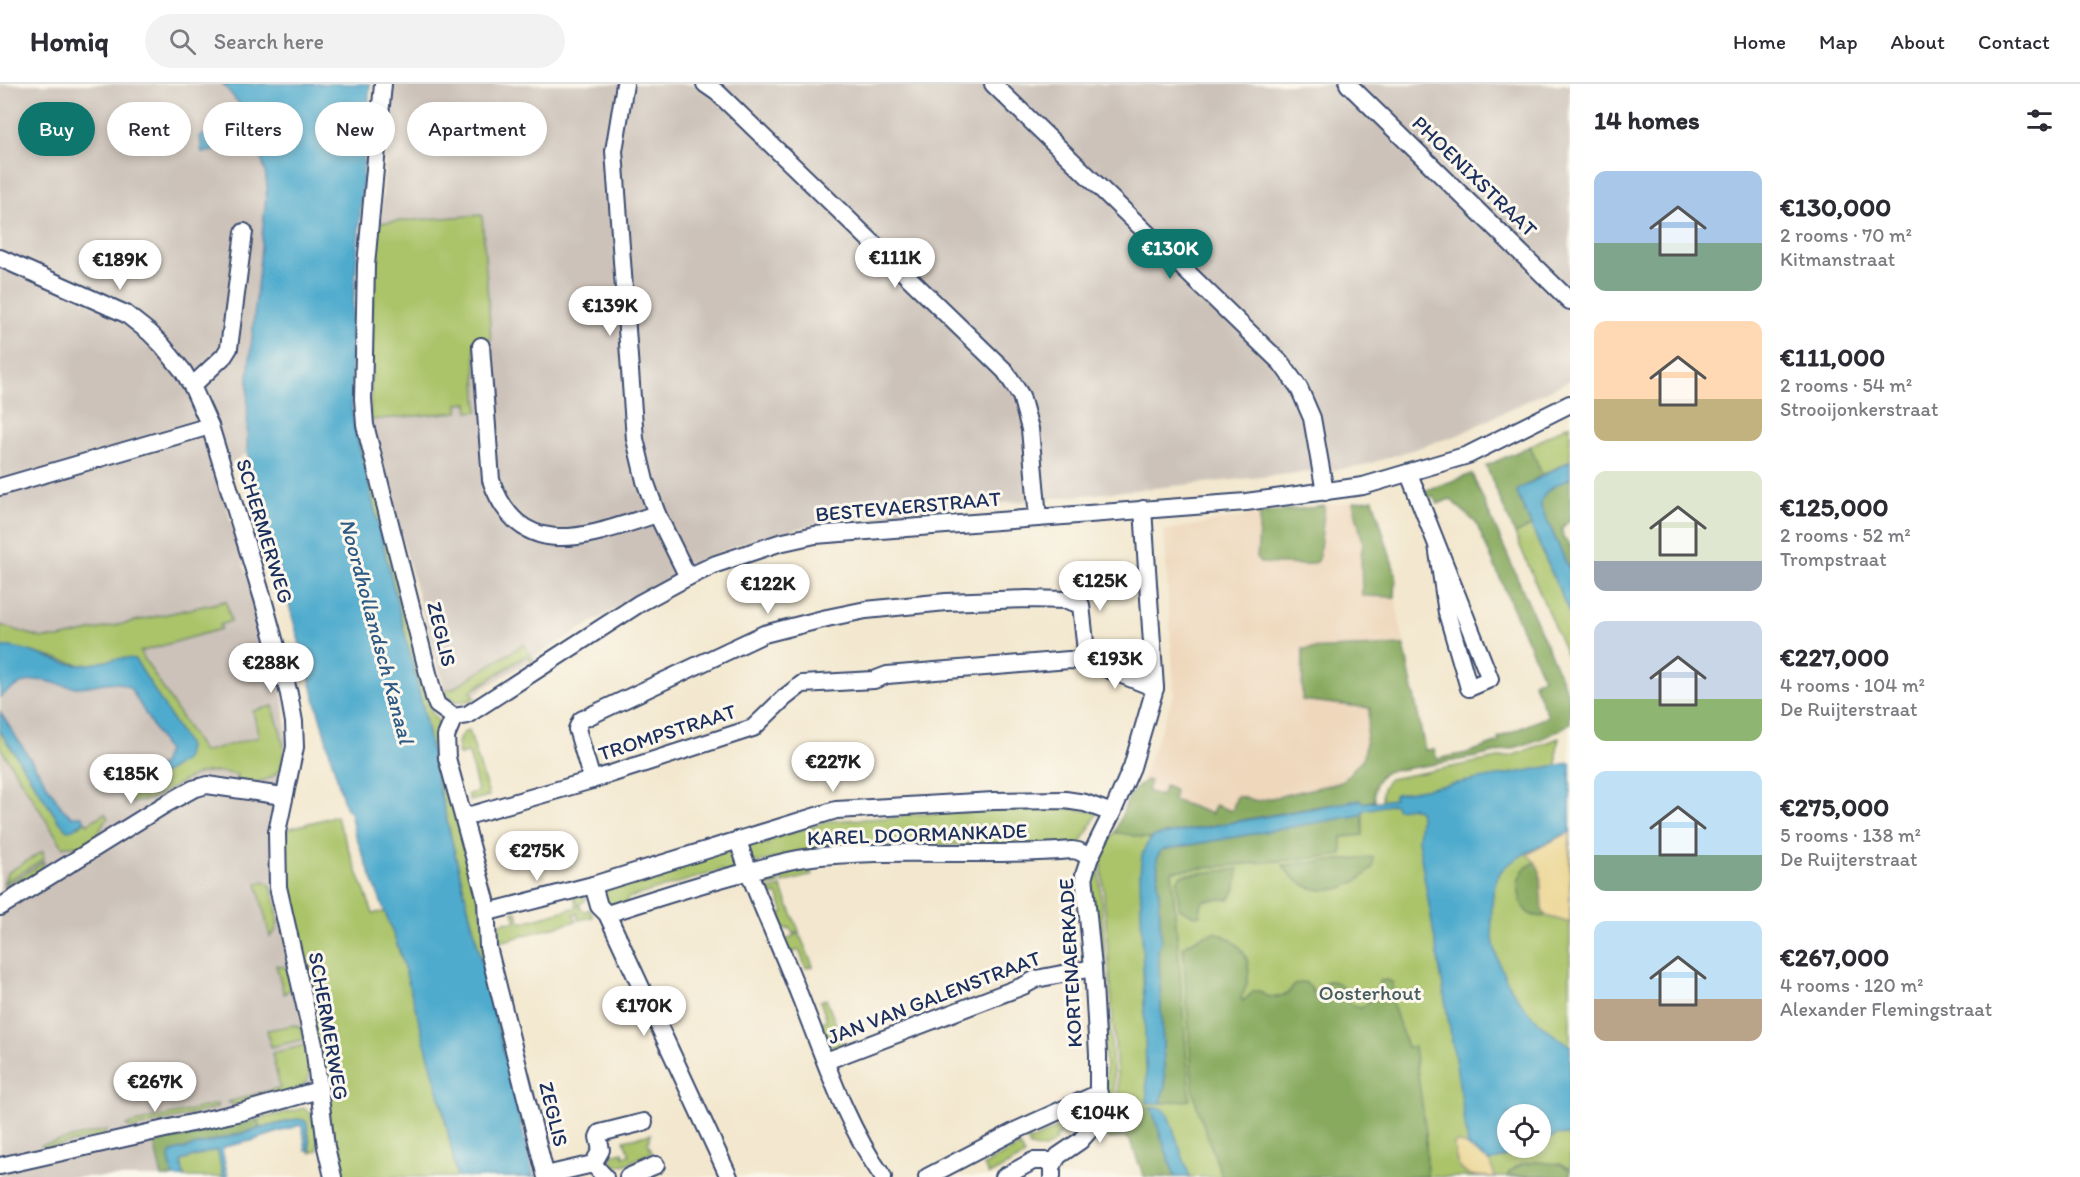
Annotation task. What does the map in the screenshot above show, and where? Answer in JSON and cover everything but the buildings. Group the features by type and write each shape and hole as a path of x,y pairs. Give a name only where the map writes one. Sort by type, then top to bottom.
{"street":[{"name":"ZEGLIS","path":"383,84 366,265 363,399 365,425 434,697 437,705 454,717 446,736 446,747 486,900 488,947 546,1176"},
{"path":"625,84 614,151 635,439 645,481 657,514 687,577"},
{"path":"705,84 718,93 1005,371 1021,396 1030,429 1038,518"},
{"path":"993,84 1281,363 1299,388 1312,418 1325,492"},
{"name":"PHOENIXSTRAAT","path":"1348,84 1570,301"},
{"path":"192,386 224,356 229,348 244,232"},
{"name":"SCHERMERWEG","path":"0,258 126,314 162,345 183,371 205,411 263,599 289,693 294,722 295,747 277,832 278,887 314,1045 326,1147 333,1177"},
{"path":"481,346 491,480 497,497 510,515 536,532 568,538 601,532 657,514"},
{"name":"BESTEVAERSTRAAT","path":"454,717 467,715 640,603 687,577 716,564 779,543 815,535 1246,502 1363,486 1409,474 1482,450 1570,404"},
{"path":"0,487 210,426"},
{"path":"1409,474 1490,679 1469,688 1447,612 1437,545"},
{"name":"KORTENAERKADE","path":"1099,1098 1093,968 1084,875 1132,767 1155,688 1143,509"},
{"path":"592,780 577,729 581,720 764,634 827,618 866,610 946,602 1066,600 1081,605 1087,661"},
{"name":"TROMPSTRAAT","path":"464,817 592,780 753,728 802,684 874,680 887,675 1069,660 1087,661 1155,688"},
{"path":"0,907 193,789 207,785 283,796"},
{"path":"488,912 593,885 836,810 994,801 1065,800 1085,803 1112,813"},
{"path":"738,840 748,872 826,1061 830,1076 865,1149 883,1177"},
{"name":"KAREL DOORMANKADE","path":"607,914 794,860 846,854 1030,854 1072,850 1090,858"},
{"path":"593,885 599,906 607,914 729,1177"},
{"name":"JAN VAN GALENSTRAAT","path":"826,1061 1036,979 1093,968"},
{"path":"0,1166 241,1112 319,1090"},
{"path":"927,1177 1017,1130 1099,1098 1098,1113 1088,1132 1080,1141 1063,1150 1053,1169 1033,1161 1004,1177"},
{"path":"546,1176 593,1164 601,1150 598,1137 600,1133 644,1122"},
{"path":"593,1164 605,1177"},
{"path":"628,1177 656,1165"}],"shaded area":[{"path":"0,84 223,84 238,102 203,102 203,135 200,136 203,156 260,156 266,173 265,218 248,377 247,453 217,472 284,699 287,743 271,830 314,1093 211,1120 225,1177 0,1177"},
{"path":"390,84 1570,84 1570,380 1458,435 1359,467 849,519 817,524 749,541 708,557 577,631 450,709 370,426 385,156 395,156 395,102 389,102"},
{"path":"1373,499 1396,575 1395,597 1425,750 1364,757 1341,782 1258,801 1238,796 1228,823 1137,793 1174,694 1164,531 1260,513"}],"green space":[{"path":"482,215 491,340 474,341 478,411 469,412 468,403 458,404 458,412 370,420 374,223"},
{"path":"1570,424 1570,461 1542,475 1530,446"},
{"path":"363,428 431,711 443,728 525,1124 522,1125 436,776 423,708 355,429"},
{"path":"1530,446 1542,475 1517,491 1531,526 1515,534 1486,466"},
{"path":"1472,474 1569,696 1570,723 1552,734 1507,750 1386,772 1376,784 1375,800 1364,803 1326,805 1155,836 1150,839 1115,832 1130,794 1146,780 1150,781 1147,791 1161,796 1165,786 1175,790 1173,800 1212,814 1215,805 1232,811 1237,796 1258,801 1342,782 1364,757 1370,708 1302,700 1303,649 1404,645 1425,750 1434,749 1437,759 1467,753 1499,742 1498,738 1548,716 1533,682 1543,677 1476,523 1450,499 1438,504 1434,496 1425,500 1424,491"},
{"path":"1570,478 1570,520 1562,528 1563,538 1570,545 1570,571 1541,507 1541,501 1546,492"},
{"path":"1373,499 1396,575 1395,597 1362,596 1363,543 1353,502"},
{"path":"1325,506 1319,557 1316,562 1305,565 1260,563 1257,559 1260,513"},
{"path":"1531,526 1570,615 1570,664 1515,534"},
{"path":"226,601 231,621 220,625 221,629 140,652 203,752 259,737 253,711 273,706 283,740 283,762 274,775 261,781 236,780 237,775 210,772 191,777 151,799 132,803 125,788 130,784 128,789 133,794 184,760 135,659 81,665 20,649 0,647 0,625 42,638 59,638"},
{"path":"524,644 534,660 531,661 527,655 471,691 475,698 456,701 439,691 452,689"},
{"path":"469,730 489,796 470,801 468,794 478,792 469,753 459,755 458,747 460,737"},
{"path":"0,731 58,820 79,827 85,821 87,824 105,813 108,818 94,840 87,845 63,847 0,747"},
{"name":"Oosterhout","path":"1559,738 1557,766 1394,795 1570,772 1570,1177 1154,1177 1135,1132 1132,1103 1119,1102 1101,855 1114,833 1238,829 1375,800 1375,802 1382,801 1383,788 1390,779 1514,755"},
{"path":"1059,807 1098,812 1079,847 1026,848 1023,844 844,846 753,863 747,848 758,838 768,844 768,840 829,821"},
{"path":"1363,814 1363,835 1342,837 1342,855 1172,871 1190,1100 1163,1103 1161,1098 1165,1087 1158,949 1161,942 1157,858 1161,850"},
{"path":"336,816 373,913 385,912 397,944 427,1043 457,1177 340,1177 285,889 284,836 287,829"},
{"path":"729,850 736,870 728,874 722,870 628,898 625,905 606,906 603,889 612,883 618,886"},
{"path":"43,851 44,859 4,883 7,873"},
{"path":"1098,854 1115,1101 1105,1101 1106,1072 1095,912 1090,878"},
{"path":"1373,857 1373,867 1363,877 1351,884 1327,890 1315,889 1303,884 1283,865"},
{"path":"44,862 41,872 12,891 5,886"},
{"path":"1535,862 1540,871 1542,909 1546,916 1532,915 1527,912 1519,895 1518,881 1524,869"},
{"path":"810,866 812,875 783,883 780,872"},
{"path":"1238,869 1236,889 1229,899 1204,900 1200,915 1194,916 1179,908 1177,881 1181,875"},
{"path":"776,872 780,884 759,890 760,874"},
{"path":"265,881 271,886 278,920 270,937 257,883"},
{"path":"781,887 799,931 793,934 790,928 787,929 773,923 771,918 784,912 777,894 768,897 765,894"},
{"path":"584,894 586,900 579,904 583,912 590,909 593,917 578,920 578,913 574,914 576,921 500,942 499,925 507,921 508,923 516,921 513,912 517,912 520,923 577,907 574,896"},
{"path":"1215,932 1235,943 1246,958 1249,967 1246,987 1241,998 1243,1001 1254,991 1260,991 1266,996 1277,997 1287,994 1295,984 1305,982 1317,998 1321,997 1321,989 1327,981 1332,981 1343,989 1347,1000 1354,1006 1362,1008 1373,996 1380,981 1392,982 1393,1005 1407,1047 1414,1047 1426,1132 1427,1177 1222,1177 1193,1090 1183,947 1200,937"},
{"path":"799,933 813,966 806,968 799,950 791,953 783,941"},
{"path":"276,965 289,968 293,987 284,994"},
{"path":"826,999 844,1045 829,1050 818,1023 827,1020 820,1001"},
{"path":"294,1025 300,1027 305,1039 271,1047 267,1030"},
{"path":"307,1045 310,1071 302,1086 296,1090 234,1105 228,1102 280,1088 272,1053"},
{"path":"217,1104 217,1107 213,1109 132,1129 126,1125"},
{"path":"1082,1105 1086,1113 1075,1129 1065,1136 1063,1133 1055,1137 1056,1141 1045,1149 1030,1147 1025,1136 1027,1135 1031,1141 1061,1126 1056,1115"},
{"path":"1118,1106 1151,1108 1175,1177 1144,1177 1130,1141 1125,1137 1110,1139 1106,1137 1113,1124"},
{"path":"304,1108 310,1113 313,1121 316,1121 318,1150 311,1153 309,1133 297,1119 260,1128 258,1121 255,1120"},
{"path":"258,1121 260,1128 172,1152 169,1158 173,1177 162,1177 154,1143"},
{"path":"107,1130 103,1136 45,1148 41,1145"},
{"path":"651,1134 648,1143 652,1152 614,1167 611,1155 623,1152 624,1156 630,1155 624,1140"},
{"path":"1020,1146 1025,1156 989,1175 984,1165"},
{"path":"215,1150 218,1152 223,1177 184,1177 181,1161"},
{"path":"1536,1162 1560,1164 1570,1169 1570,1177 1507,1176 1515,1167"}],"sand":[{"path":"1570,832 1570,923 1546,916 1542,909 1540,871 1527,854"},
{"path":"1457,1142 1468,1146 1490,1162 1495,1177 1470,1175 1460,1168 1455,1154 1454,1144"}],"water":[{"name":"Noordhollandsch Kanaal","path":"223,84 370,84 369,102 315,102 315,156 365,156 351,334 352,409 355,429 423,708 436,776 534,1177 457,1177 443,1108 399,949 354,831 350,812 345,807 247,453 248,377 267,187 260,156 303,156 303,102 238,102"},
{"path":"203,135 202,153 200,136"},
{"path":"1570,461 1570,478 1546,492 1541,501 1541,507 1570,571 1570,615 1517,493 1519,489"},
{"path":"0,647 30,651 68,664 78,665 121,658 135,659 186,742 188,747 185,760 131,795 128,788 130,784 162,764 167,751 131,689 120,683 73,687 42,680 25,682 0,698"},
{"path":"0,712 62,808 71,816 82,816 85,821 67,830 58,820 0,731"},
{"path":"1570,763 1570,832 1524,854 1502,870 1493,891 1492,927 1501,968 1510,986 1536,1019 1570,1046 1570,1136 1559,1134 1551,1138 1551,1104 1497,1104 1497,1158 1501,1158 1490,1162 1468,1146 1418,840 1420,814 1412,807 1397,809 1394,804 1364,810 1360,815 1161,850 1157,858 1161,942 1158,949 1165,1087 1161,1098 1163,1103 1147,1103 1140,876 1141,859 1150,840 1155,836 1360,800 1364,803 1394,799 1396,794"},
{"path":"1151,1108 1162,1108 1168,1115 1190,1177 1175,1177"},
{"path":"297,1119 307,1123 310,1151 306,1151 303,1128 300,1125 224,1147 222,1150 228,1177 223,1177 218,1152 215,1150 181,1161 184,1177 173,1177 169,1158 172,1152"}]}
